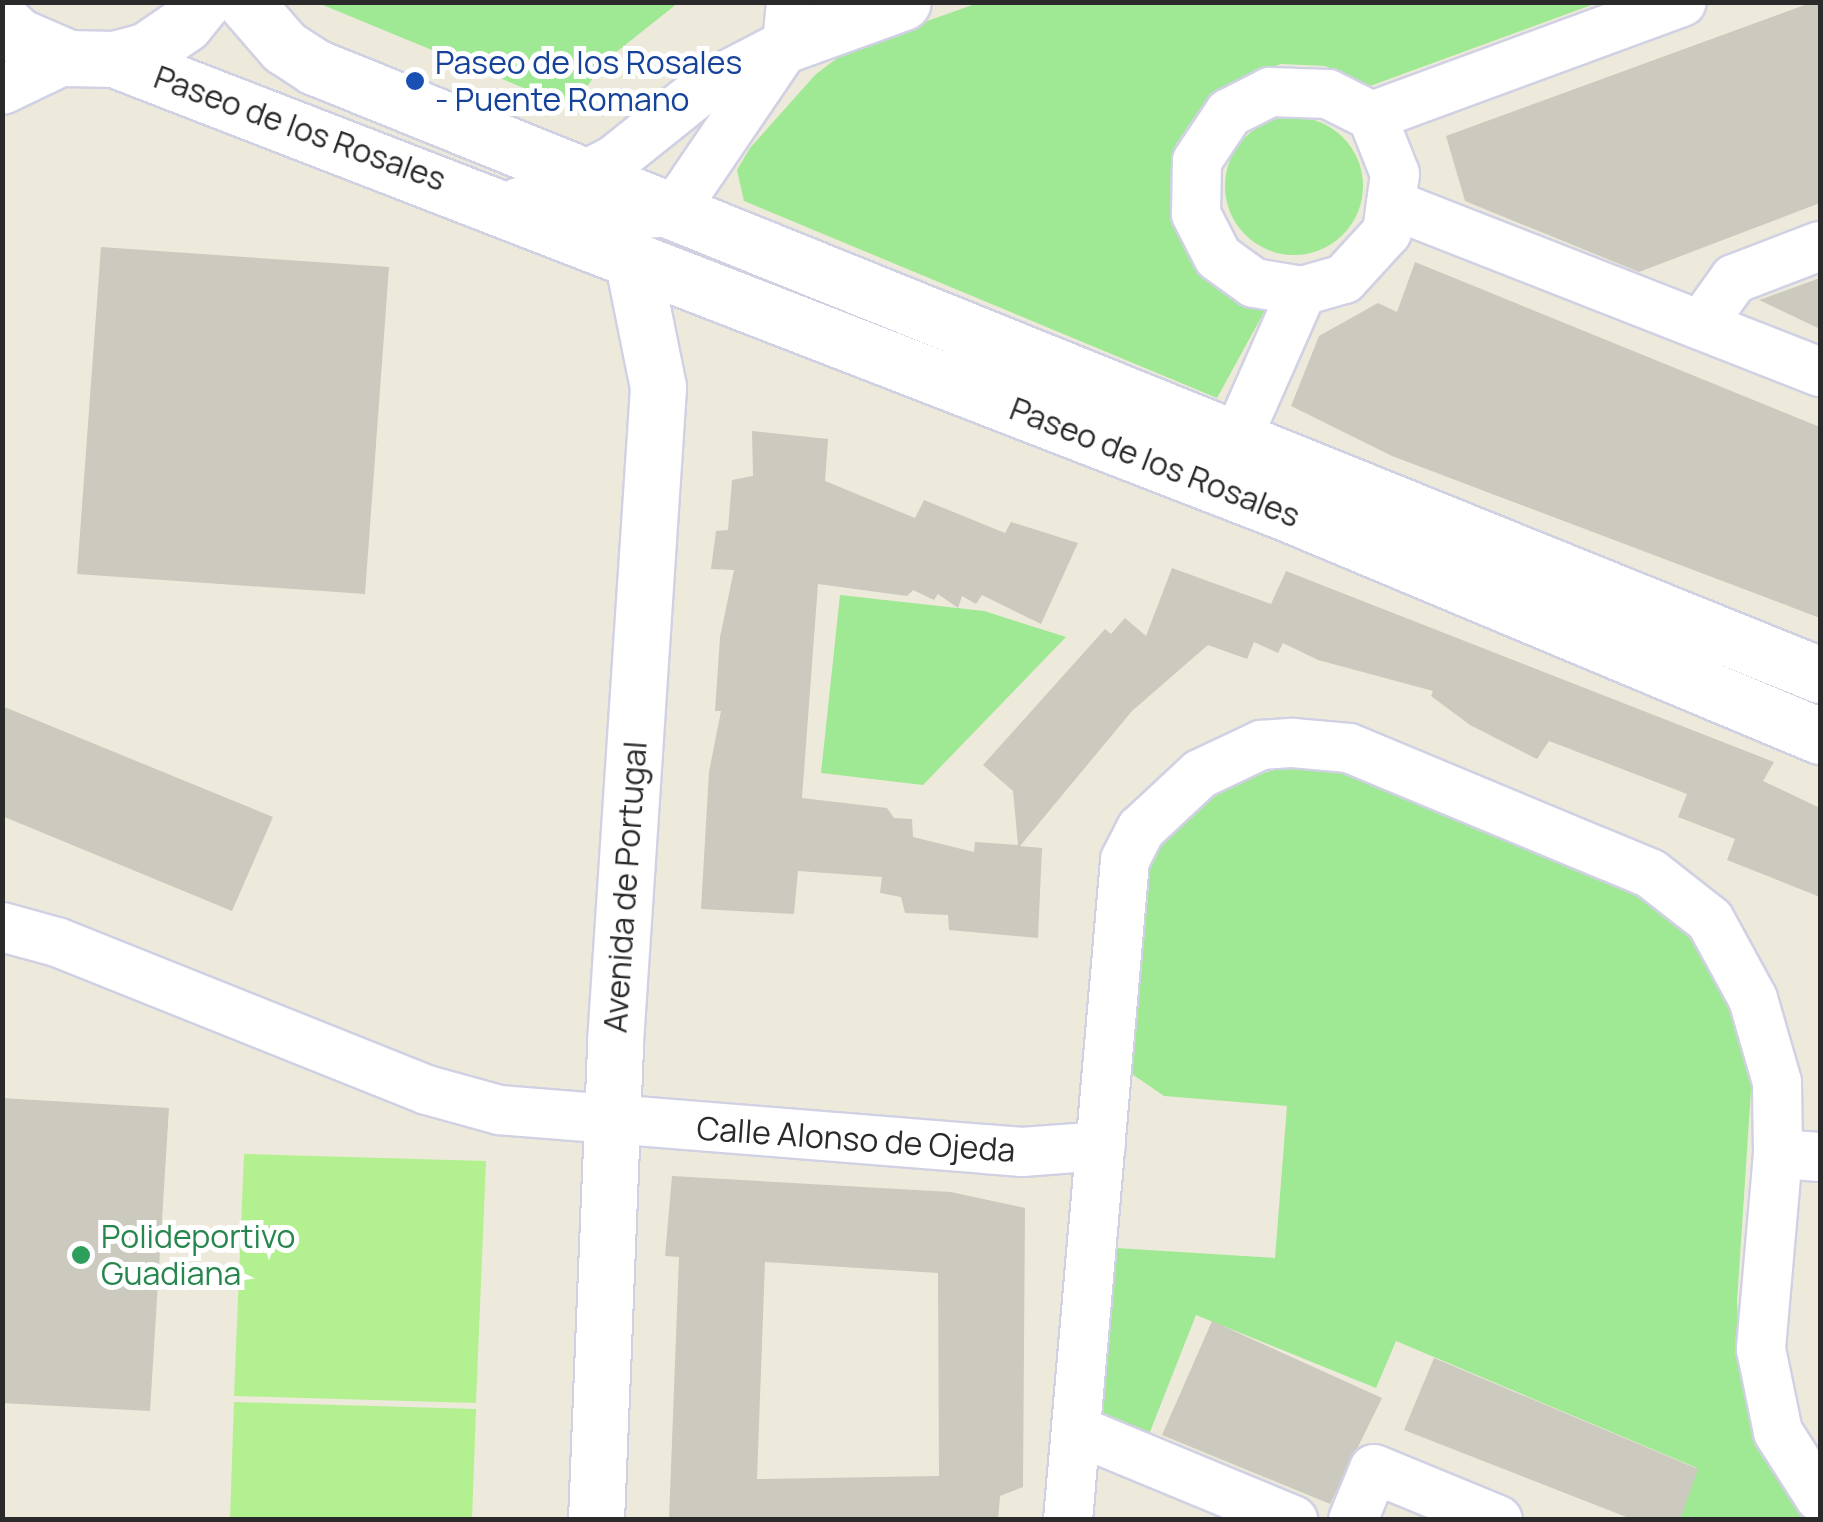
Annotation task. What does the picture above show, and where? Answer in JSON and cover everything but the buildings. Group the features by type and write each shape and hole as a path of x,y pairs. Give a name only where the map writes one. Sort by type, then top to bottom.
{"main road":[{"path":"91,59 147,50 185,24 202,2"},
{"name":"Paseo de los Rosales","path":"245,2 275,38 315,67 1235,443 1820,675"},
{"path":"789,23 904,2"},
{"name":"Paseo de los Rosales","path":"2,21 18,36 486,198 1282,511 1820,736"},
{"name":"Avenida de Portugal","path":"596,1520 612,1122 658,387 632,258"}],"street":[{"path":"1372,116 1682,2"},
{"path":"584,176 613,161 789,23"},
{"path":"673,212 789,23"},
{"path":"2,90 91,59"},
{"path":"1270,92 1328,94 1372,116 1395,174 1390,204 1387,232 1344,279 1302,291 1254,283 1218,256 1196,214 1198,161 1229,113 1270,92"},
{"name":"Paseo de los Rosales","path":"486,198 613,216 673,212"},
{"path":"1390,204 1820,372"},
{"path":"1701,325 1734,278 1820,246"},
{"path":"1235,443 1302,291"},
{"path":"1068,1520 1101,1146 1118,896 1141,829 1166,800 1232,756 1261,746 1321,742 1388,763 1650,873 1710,920 1733,955 1768,1039 1799,1155 1760,1349 1778,1432 1820,1498"},
{"name":"Calle Alonso de Ojeda","path":"2,928 57,942 465,1103 612,1122 1022,1152 1101,1146"},
{"path":"1078,1432 1293,1520"},
{"path":"1353,1520 1374,1469 1498,1520"}],"green space":[{"path":"318,3 678,3 605,61 572,108"},
{"path":"978,3 1597,3 1370,86 1325,66 1281,64 1238,80 1202,106 1176,144 1173,180 1183,229 1269,303 1217,398 744,201 737,170 750,148 816,74 851,48"},
{"path":"1294,117 1321,122 1343,137 1358,159 1363,186 1358,213 1343,235 1321,250 1294,255 1267,250 1245,235 1230,213 1225,186 1230,159 1245,137 1267,122"},
{"path":"840,595 984,611 1066,637 923,785 821,773"},
{"path":"1287,766 1350,772 1621,882 1679,919 1702,946 1723,977 1752,1075 1737,1302 1741,1370 1766,1452 1811,1519 1680,1519 1697,1468 1396,1341 1376,1388 1196,1315 1146,1442 1099,1426 1116,1248 1275,1258 1287,1106 1164,1096 1132,1074 1125,1058 1149,862 1167,832 1222,786"},
{"path":"244,1154 486,1161 476,1403 234,1396"},
{"path":"234,1402 476,1409 472,1519 230,1519"}],"place":[{"name":"Paseo de los Rosales - Puente Romano","path":"415,81"},
{"name":"Polideportivo Guadiana","path":"81,1255"}]}
